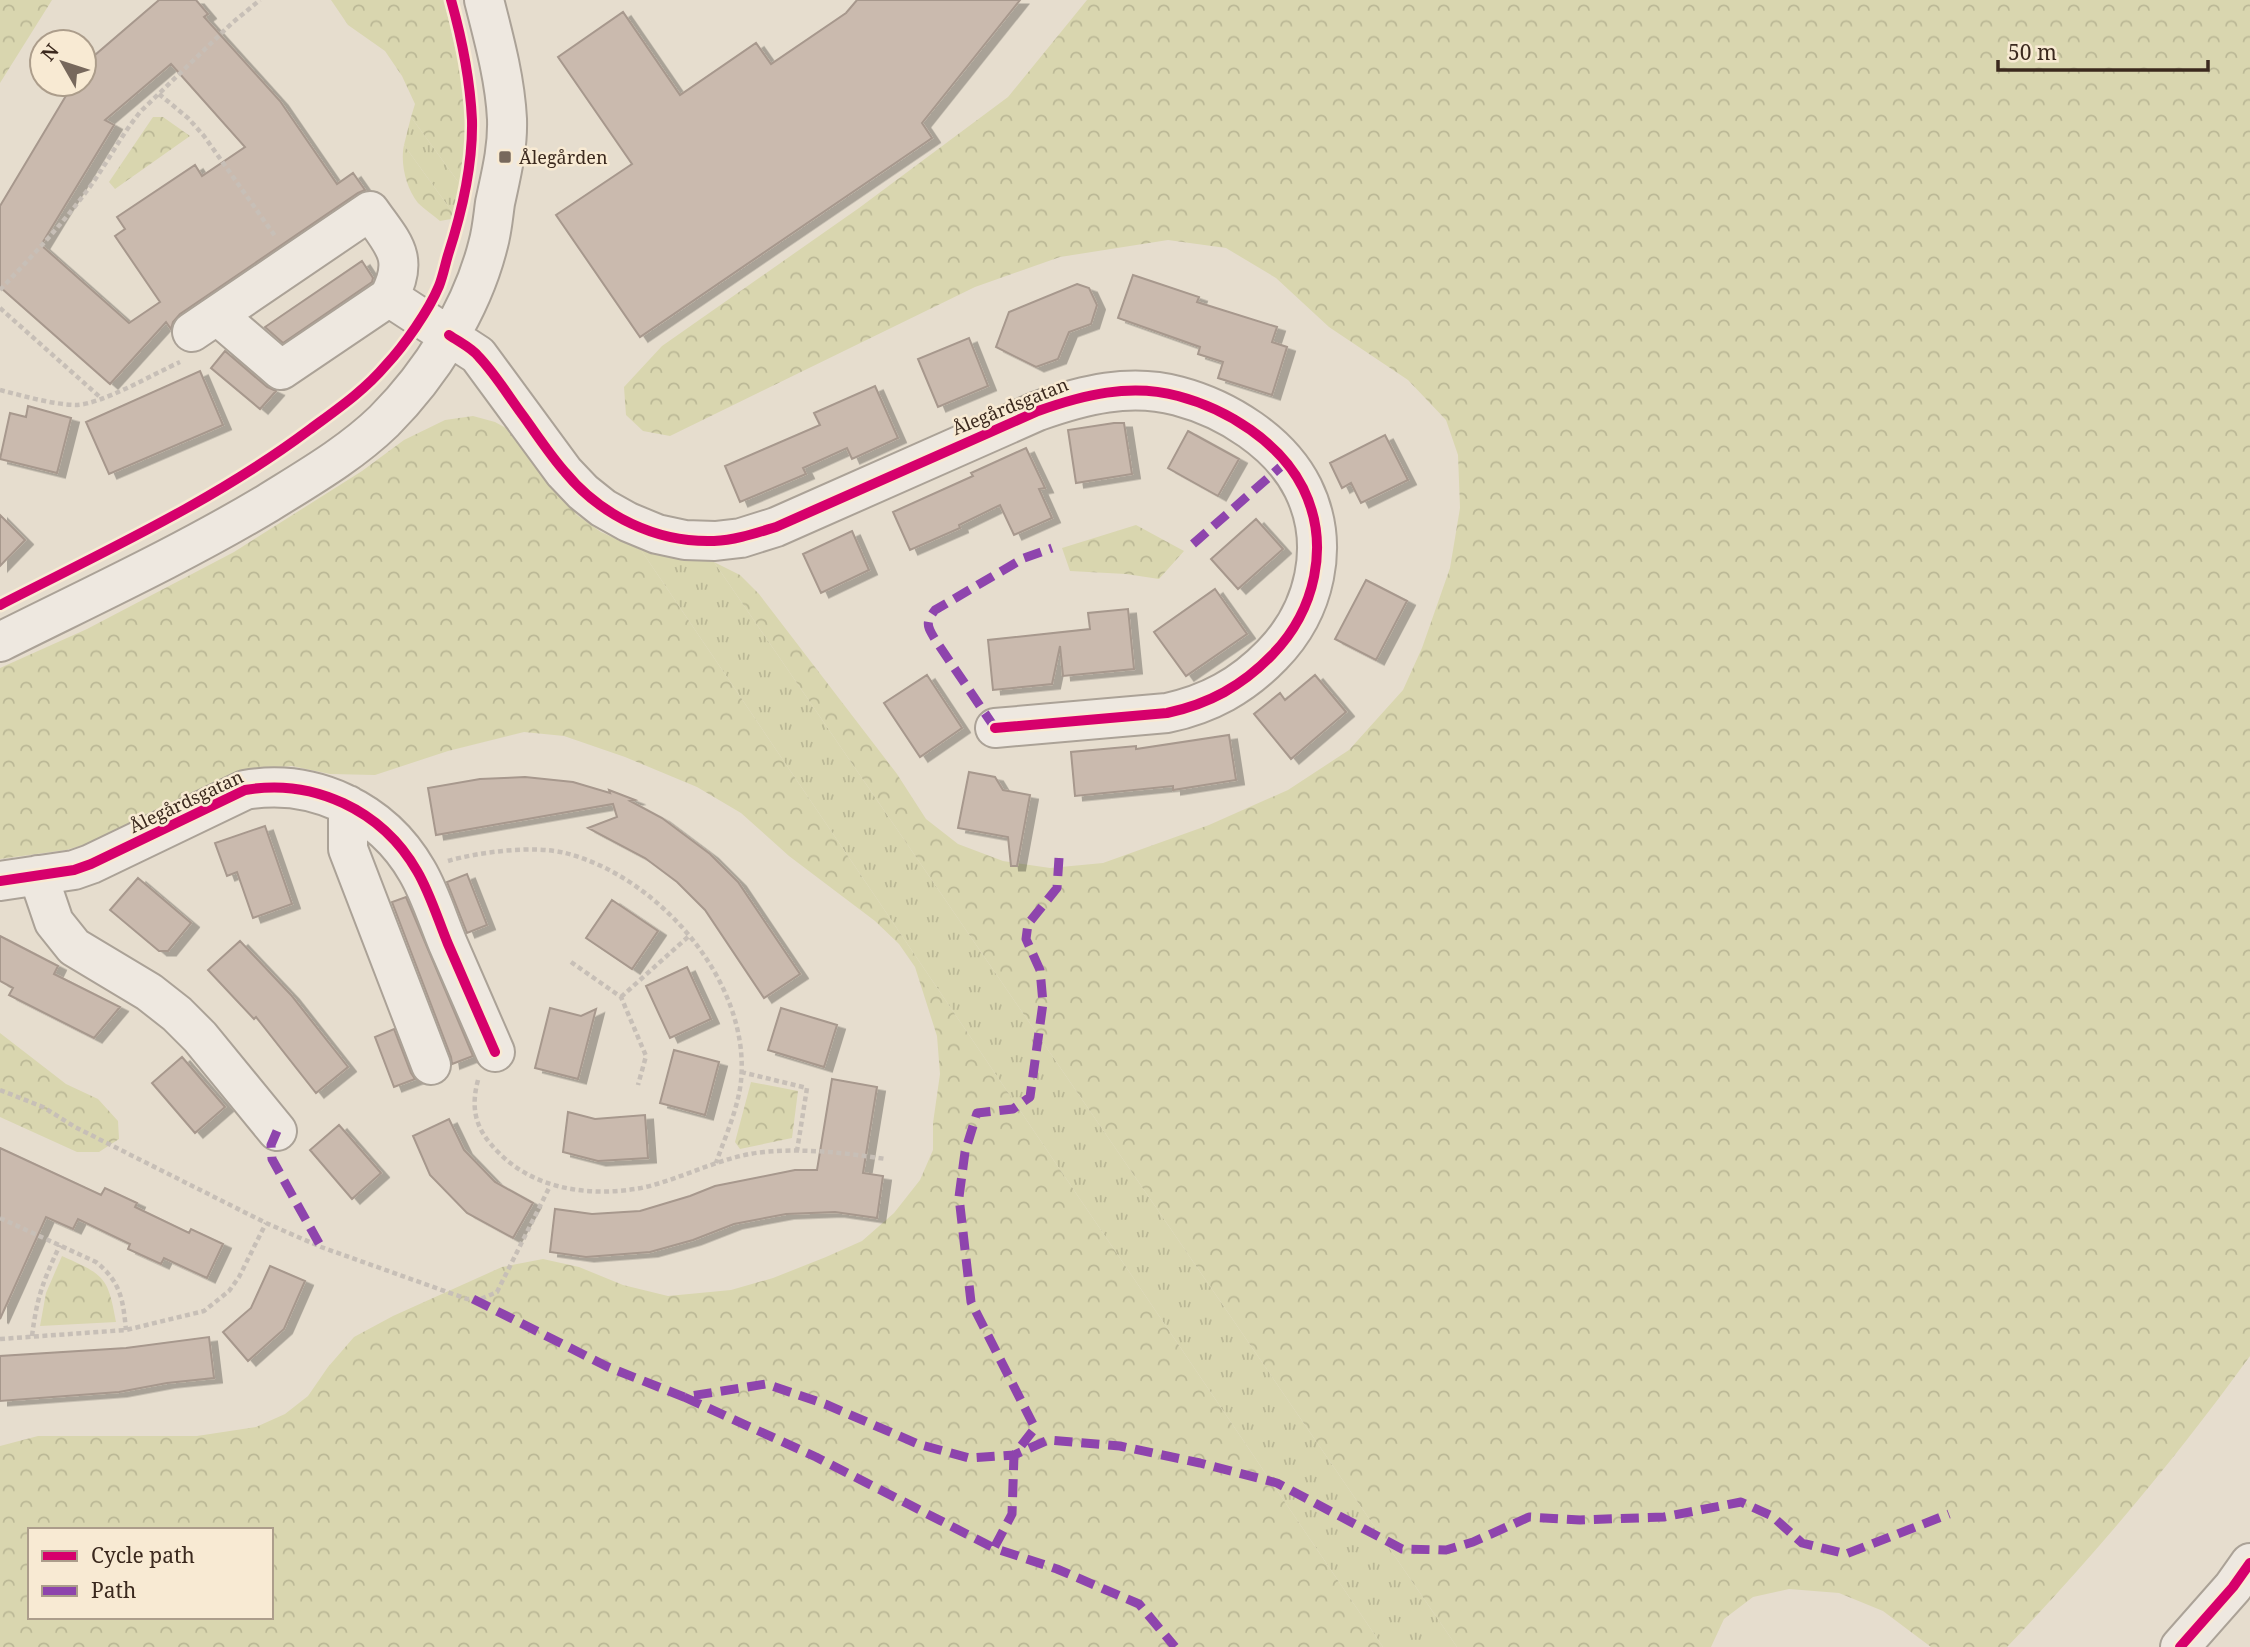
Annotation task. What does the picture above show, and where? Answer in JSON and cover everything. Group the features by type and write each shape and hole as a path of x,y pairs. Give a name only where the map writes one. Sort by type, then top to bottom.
{"street":[{"path":"0,642 207,539 313,475 364,440 386,419 426,371 449,335 476,281 488,245 505,157 507,120 502,72 484,0"},
{"path":"370,211 393,244 399,264 398,278 389,297 281,370 204,323 370,211"},
{"name":"Ålegårdsgatan","path":"389,297 478,355 564,472 583,492 603,508 628,522 657,534 685,540 741,538 776,527 1038,411 1073,398 1102,392 1141,390 1210,406 1243,425 1290,468 1304,489 1312,517 1317,544 1317,570 1311,593 1281,646 1240,684 1193,707 1167,713 995,728"},
{"name":"Ålegårdsgatan","path":"0,881 91,864 245,790 266,786 333,797 372,820 388,834 417,871 495,1052"},
{"path":"348,805 348,849 431,1065"},
{"path":"38,875 54,922 74,947 149,992 177,1014 200,1037 277,1131"},
{"path":"2180,1647 2233,1587 2250,1563"}],"path":[{"path":"0,290 54,233 109,159 130,125 232,23 260,0"},
{"path":"159,94 188,118 204,136 294,263"},
{"path":"0,308 101,398"},
{"path":"0,390 50,402 77,405 101,398 189,357 204,323"},
{"path":"417,871 460,857 497,852 562,852 595,862 651,897 689,936 708,961 727,999 739,1035 741,1082 716,1163"},
{"path":"621,997 689,936"},
{"path":"571,962 621,997 646,1056 638,1085"},
{"path":"495,1052 479,1078 473,1099 477,1122 486,1141 505,1160 526,1175 550,1186 573,1190 642,1188 716,1163 763,1152 831,1151 886,1159"},
{"path":"741,1072 807,1088 797,1151"},
{"path":"0,1090 43,1107 75,1127 266,1223 334,1252 467,1299 481,1299 498,1292 550,1186"},
{"path":"0,1218 96,1262 108,1271 116,1282 122,1300 126,1330"},
{"path":"0,1339 126,1330 204,1311 229,1291 239,1277 266,1223"},
{"path":"32,1336 36,1301 60,1245"}],"green space":[{"path":"0,0 52,0 34,28 28,28 28,38 0,83"},
{"path":"331,0 444,0 460,69 469,145 462,187 411,117 415,104 402,76 385,51 348,25"},
{"path":"1087,0 2250,0 2250,1356 2134,1505 2007,1647 1931,1647 1883,1611 1839,1593 1789,1589 1753,1597 1724,1619 1711,1647 1457,1647 714,562 740,575 759,594 897,774 926,819 958,844 1003,861 1050,868 1103,863 1209,825 1288,790 1349,750 1403,690 1422,648 1450,568 1460,508 1458,455 1446,420 1408,380 1329,327 1276,278 1226,248 1168,240 1060,257 975,287 670,436 643,431 626,415 624,387 662,346 859,208 1008,97"},
{"path":"153,117 163,117 190,136 115,189 109,182"},
{"path":"411,117 462,187 453,213 404,145"},
{"path":"404,145 453,213 451,219 440,221 414,197 407,183"},
{"path":"473,416 495,422 515,433 577,515 601,532 641,550 1383,1647 0,1647 0,1446 38,1436 197,1436 256,1427 285,1414 308,1396 354,1337 393,1316 502,1267 543,1259 579,1267 623,1285 668,1296 731,1290 773,1278 862,1241 894,1213 920,1180 933,1150 933,1123 940,1074 937,1036 915,967 899,944 875,921 789,856 741,813 697,787 625,757 564,736 524,732 448,751 375,775 330,774 292,766 250,770 118,835 66,850 0,859 0,668 87,629 234,552 362,471 404,440 445,420"},
{"path":"1136,525 1184,551 1159,579 1070,571 1062,548"},
{"path":"641,550 714,562 1457,1647 1383,1647"},
{"path":"0,1033 66,1084 98,1099 118,1121 119,1139 99,1152 77,1152 0,1117"},
{"path":"751,1082 798,1091 792,1138 740,1149 735,1142"},
{"path":"62,1256 102,1279 110,1295 116,1322 40,1326 46,1293"}],"building":[{"path":"159,0 196,0 208,14 204,17 280,101 337,184 353,173 365,190 180,314 171,329 166,322 110,384 0,287 0,206 65,98 98,98 98,52","holes":["171,64 245,147 202,176 195,165 117,217 125,229 115,236 160,302 129,323 41,245 114,125 105,120"]},
{"path":"857,0 1020,0 922,123 932,138 640,337 556,215 632,164 558,57 623,12 680,95 756,43 771,64 846,13"},
{"path":"362,261 373,278 372,282 283,343 265,327"},
{"path":"1133,275 1199,297 1197,302 1277,327 1272,342 1287,347 1272,395 1218,378 1223,362 1198,354 1200,347 1118,318"},
{"path":"1077,284 1089,288 1097,305 1091,324 1069,332 1058,359 1036,367 996,347 1009,312"},
{"path":"969,338 988,386 938,407 918,359"},
{"path":"225,351 267,387 276,391 260,409 211,368"},
{"path":"200,371 223,425 109,474 86,422"},
{"path":"875,386 898,438 852,459 847,448 803,468 806,474 740,502 725,466 820,425 814,413"},
{"path":"28,406 71,418 57,473 0,459 10,413 26,417"},
{"path":"1124,423 1132,474 1076,483 1068,430"},
{"path":"1188,431 1239,459 1218,496 1168,468"},
{"path":"1385,435 1408,480 1361,503 1351,483 1342,488 1330,463"},
{"path":"1026,448 1045,488 1039,489 1052,518 1014,535 1000,505 959,525 960,528 910,550 893,512 973,476 971,473"},
{"path":"0,515 25,540 0,566"},
{"path":"1256,519 1283,549 1238,589 1211,559"},
{"path":"852,531 869,570 821,593 803,554"},
{"path":"1366,580 1407,601 1376,660 1335,639"},
{"path":"1215,589 1247,634 1186,676 1154,632"},
{"path":"1128,609 1134,669 1063,676 1060,646 1052,684 993,690 988,640 1090,629 1088,613"},
{"path":"927,675 962,728 920,757 884,703"},
{"path":"1315,675 1346,712 1291,759 1254,714 1280,693 1285,700"},
{"path":"1229,735 1236,780 1173,790 1173,786 1075,796 1071,752 1136,746 1136,749"},
{"path":"969,772 995,777 1003,790 1030,795 1017,866 1011,866 1008,837 958,828"},
{"path":"525,777 573,782 610,793 609,790 635,800 630,801 662,818 710,854 738,882 800,974 764,998 705,910 677,882 645,858 588,828 617,817 613,804 436,835 428,788 480,779"},
{"path":"265,826 292,904 253,918 237,872 227,876 215,843"},
{"path":"467,874 487,925 467,933 447,882"},
{"path":"138,878 191,923 168,951 159,951 110,910"},
{"path":"406,897 473,1056 452,1064 392,902"},
{"path":"612,900 658,931 632,969 586,938"},
{"path":"0,936 58,966 54,974 120,1007 94,1038 9,995 13,988 0,981"},
{"path":"240,941 291,995 348,1067 316,1093 256,1017 254,1019 208,970"},
{"path":"687,967 711,1019 670,1038 646,986"},
{"path":"550,1008 581,1016 596,1009 578,1079 535,1068"},
{"path":"781,1008 837,1025 824,1067 768,1050"},
{"path":"394,1029 415,1079 394,1087 375,1037"},
{"path":"674,1050 719,1062 705,1115 660,1103"},
{"path":"182,1057 225,1107 195,1133 152,1083"},
{"path":"832,1079 877,1087 863,1173 883,1176 877,1218 835,1212 786,1214 734,1224 693,1240 650,1252 586,1257 550,1252 555,1209 592,1214 640,1211 715,1186 795,1170 817,1170"},
{"path":"568,1112 595,1119 645,1115 648,1158 598,1161 563,1152"},
{"path":"449,1119 464,1150 495,1182 533,1203 513,1238 467,1213 430,1175 413,1136"},
{"path":"339,1125 381,1173 352,1199 310,1150"},
{"path":"0,1148 101,1195 105,1188 137,1203 135,1207 189,1233 191,1229 223,1244 207,1278 164,1258 161,1264 128,1249 130,1244 78,1219 73,1229 46,1217 0,1319"},
{"path":"270,1266 305,1281 284,1329 248,1361 223,1332 251,1308"},
{"path":"209,1337 214,1378 119,1392 0,1401 0,1356 126,1348"}],"marked path":[{"path":"1193,544 1285,463"},
{"path":"995,728 936,641 928,622 935,610 1024,558 1052,548"},
{"path":"1059,858 1057,888 1028,924 1026,939 1040,970 1043,1003 1030,1097 1013,1109 977,1113 965,1152 959,1197 971,1302 1035,1428 1014,1455 1012,1514 994,1548 1057,1569 1139,1604 1175,1647"},
{"path":"277,1131 271,1145 272,1159 321,1247"},
{"path":"473,1299 608,1367 684,1397 766,1384 825,1404 918,1444 969,1458 1014,1455 1048,1440 1120,1446 1277,1483 1402,1549 1446,1550 1473,1542 1529,1517 1580,1520 1664,1517 1741,1502 1772,1516 1802,1543 1846,1554 1949,1514"},
{"path":"684,1397 816,1457 994,1548"}],"cycle path":[{"path":"0,605 158,524 273,456 359,392 408,338 435,296 458,222 469,172 472,137 469,89 451,0"},
{"path":"449,335 473,351 485,364 579,488 613,514 651,532 672,537 714,541 746,536 776,527 1038,411 1107,393 1160,392 1196,402 1233,419 1281,456 1303,488 1316,532 1317,554 1308,598 1299,618 1287,638 1261,666 1237,685 1211,699 1167,713 995,728"},
{"path":"0,881 74,870 91,864 245,790 296,789 320,794 365,815 385,831 417,871 495,1052"},
{"path":"2180,1647 2233,1587 2250,1563"}],"place":[{"name":"Ålegården","path":"505,157"}]}
